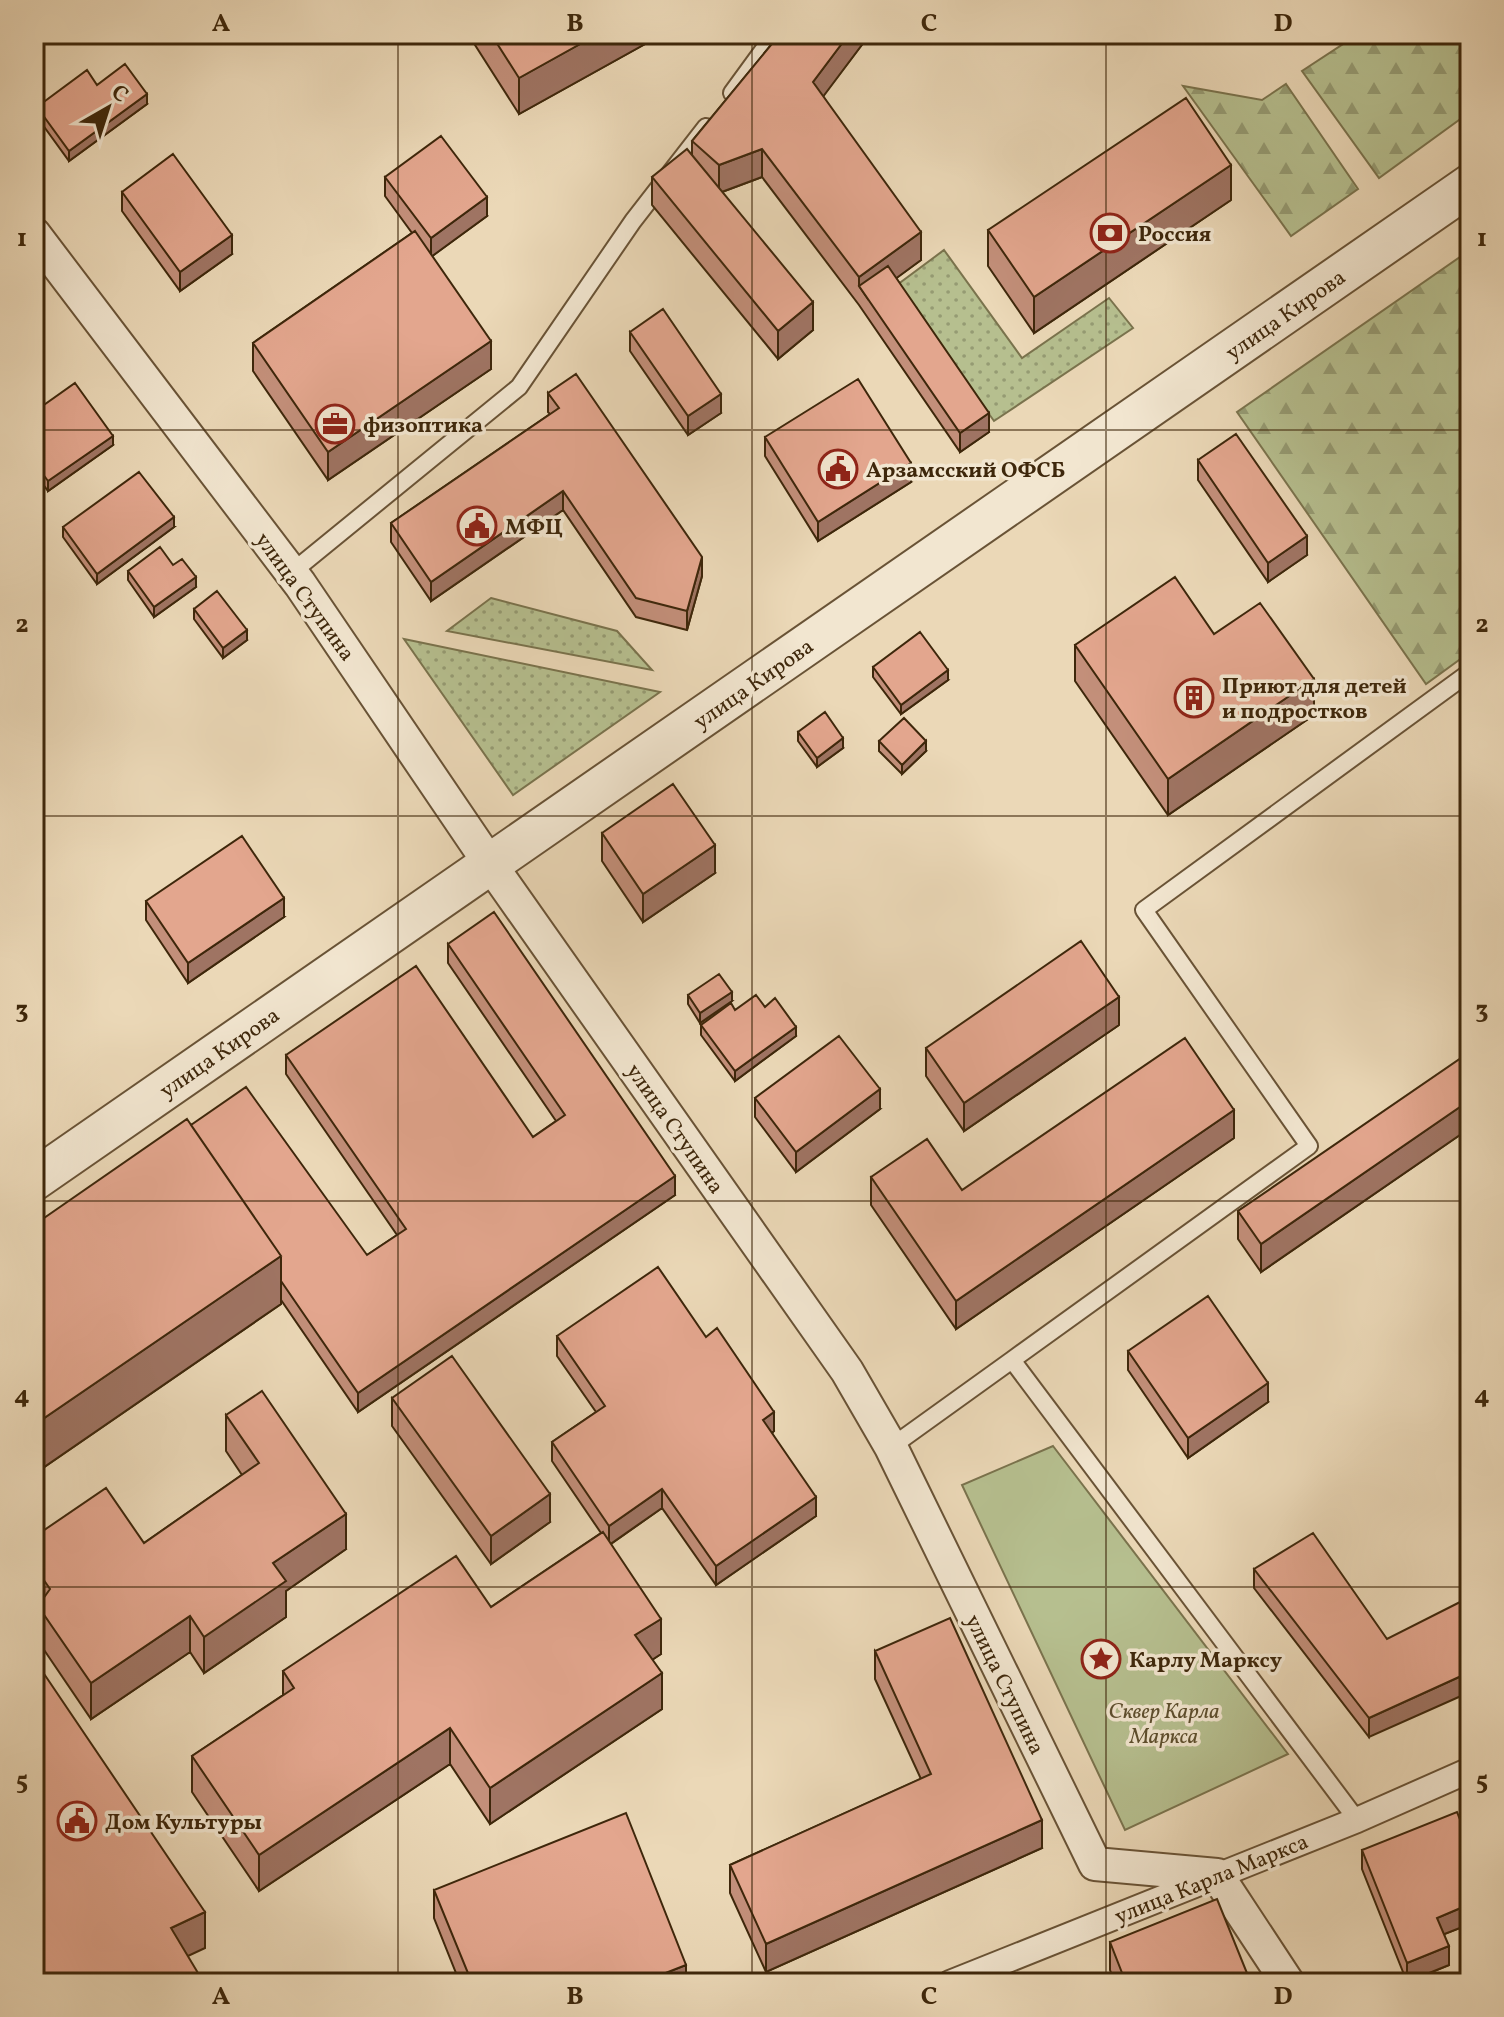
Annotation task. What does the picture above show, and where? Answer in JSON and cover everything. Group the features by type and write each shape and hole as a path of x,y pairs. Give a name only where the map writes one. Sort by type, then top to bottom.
{"street":[{"name":"улица Кирова","path":"34,1180 1470,185"},
{"name":"улица Ступина","path":"34,234 291,573 490,864 847,1371 891,1447 1095,1864 1217,1875"},
{"name":"улица Карла Маркса","path":"950,1983 1357,1820 1470,1770"},
{"path":"1217,1875 1288,1983"}],"lane":[{"path":"291,573 519,387 633,221 775,34"},
{"path":"891,1447 1309,1146 1144,910 1470,672"},
{"path":"1012,1360 1357,1820"}],"green space":[{"path":"1346,34 1470,34 1470,112 1379,178 1302,71 1343,44"},
{"path":"1286,84 1358,189 1291,236 1183,86 1262,100"},
{"path":"944,250 1022,358 1109,298 1133,328 994,421 897,285"},
{"path":"1470,250 1470,652 1426,684 1237,412"},
{"path":"491,598 617,631 652,670 447,631"},
{"path":"404,639 660,692 513,795"},
{"name":"Сквер Карла Маркса","path":"1053,1446 1288,1754 1125,1830 962,1485"}],"building":[{"path":"491,34 598,34 519,78"},
{"path":"780,34 849,34 813,82 921,232 859,277 762,149 719,165 692,141"},
{"path":"125,64 147,94 69,151 37,107 87,70 97,85"},
{"path":"1186,98 1231,165 1034,297 988,230"},
{"path":"441,136 487,197 431,238 385,177"},
{"path":"687,149 813,302 778,331 652,177"},
{"path":"173,154 232,235 180,272 122,192"},
{"path":"415,231 491,341 328,452 253,343"},
{"path":"888,266 989,413 960,433 859,286"},
{"path":"663,309 721,394 688,416 630,332"},
{"name":"МФЦ","path":"576,374 702,557 687,611 636,598 563,491 431,582 391,523 559,408 548,393"},
{"name":"Арзамсский ОФСБ","path":"858,379 911,463 818,522 765,437"},
{"path":"75,383 113,436 48,481 34,462 34,412"},
{"path":"1236,434 1307,536 1268,563 1198,460"},
{"path":"139,472 174,517 97,574 63,527"},
{"path":"160,547 173,565 182,559 196,577 154,607 128,571"},
{"name":"Приют для детей и подростков","path":"1175,577 1214,634 1260,603 1314,679 1168,779 1075,645"},
{"path":"217,591 247,630 223,648 194,609"},
{"path":"920,632 948,670 901,705 873,667"},
{"path":"825,712 843,738 817,758 798,732"},
{"path":"904,718 926,741 902,765 879,741"},
{"path":"673,784 715,845 643,894 602,833"},
{"path":"242,836 284,898 188,963 146,901"},
{"path":"494,912 675,1176 358,1393 281,1281 281,1256 191,1125 246,1087 367,1255 406,1229 286,1055 416,966 533,1137 565,1115 448,944"},
{"path":"1081,941 1119,997 964,1103 926,1048"},
{"path":"719,974 732,992 700,1013 688,995"},
{"path":"756,995 765,1007 775,998 796,1027 735,1071 701,1025 731,1003 735,1010"},
{"path":"839,1036 880,1089 796,1152 755,1098"},
{"path":"1185,1038 1234,1110 956,1301 871,1177 927,1139 962,1190"},
{"path":"1464,1056 1470,1065 1470,1100 1261,1244 1238,1211"},
{"path":"187,1119 281,1256 34,1425 34,1225"},
{"path":"658,1267 706,1337 717,1328 774,1412 763,1420 816,1497 716,1566 662,1489 609,1526 552,1442 605,1406 557,1336"},
{"path":"1208,1296 1268,1383 1188,1438 1128,1351"},
{"path":"452,1356 550,1494 491,1536 392,1398"},
{"path":"262,1391 346,1514 273,1563 286,1581 204,1637 190,1616 91,1683 38,1606 50,1589 34,1566 34,1537 106,1488 144,1543 259,1463 226,1415"},
{"path":"603,1532 661,1619 635,1635 662,1673 490,1788 450,1728 259,1855 192,1756 294,1688 283,1671 456,1556 491,1607"},
{"path":"1313,1533 1387,1639 1470,1597 1470,1672 1369,1718 1254,1569"},
{"path":"950,1618 1042,1820 766,1944 730,1865 931,1774 875,1651"},
{"name":"Дом Культуры","path":"34,1659 205,1912 171,1928 204,1983 34,1983"},
{"path":"1457,1812 1470,1839 1470,1904 1437,1918 1449,1946 1407,1963 1362,1850"},
{"path":"626,1813 686,1965 640,1983 472,1983 434,1890"},
{"path":"1217,1899 1251,1983 1126,1983 1110,1942"}],"place":[{"name":"Россия","path":"1110,233"},
{"name":"физоптика","path":"335,424"},
{"name":"Арзамсский ОФСБ","path":"838,469"},
{"name":"МФЦ","path":"477,526"},
{"name":"Приют для детей и подростков","path":"1194,698"},
{"name":"Карлу Марксу","path":"1101,1659"},
{"name":"Дом Культуры","path":"77,1821"}]}
